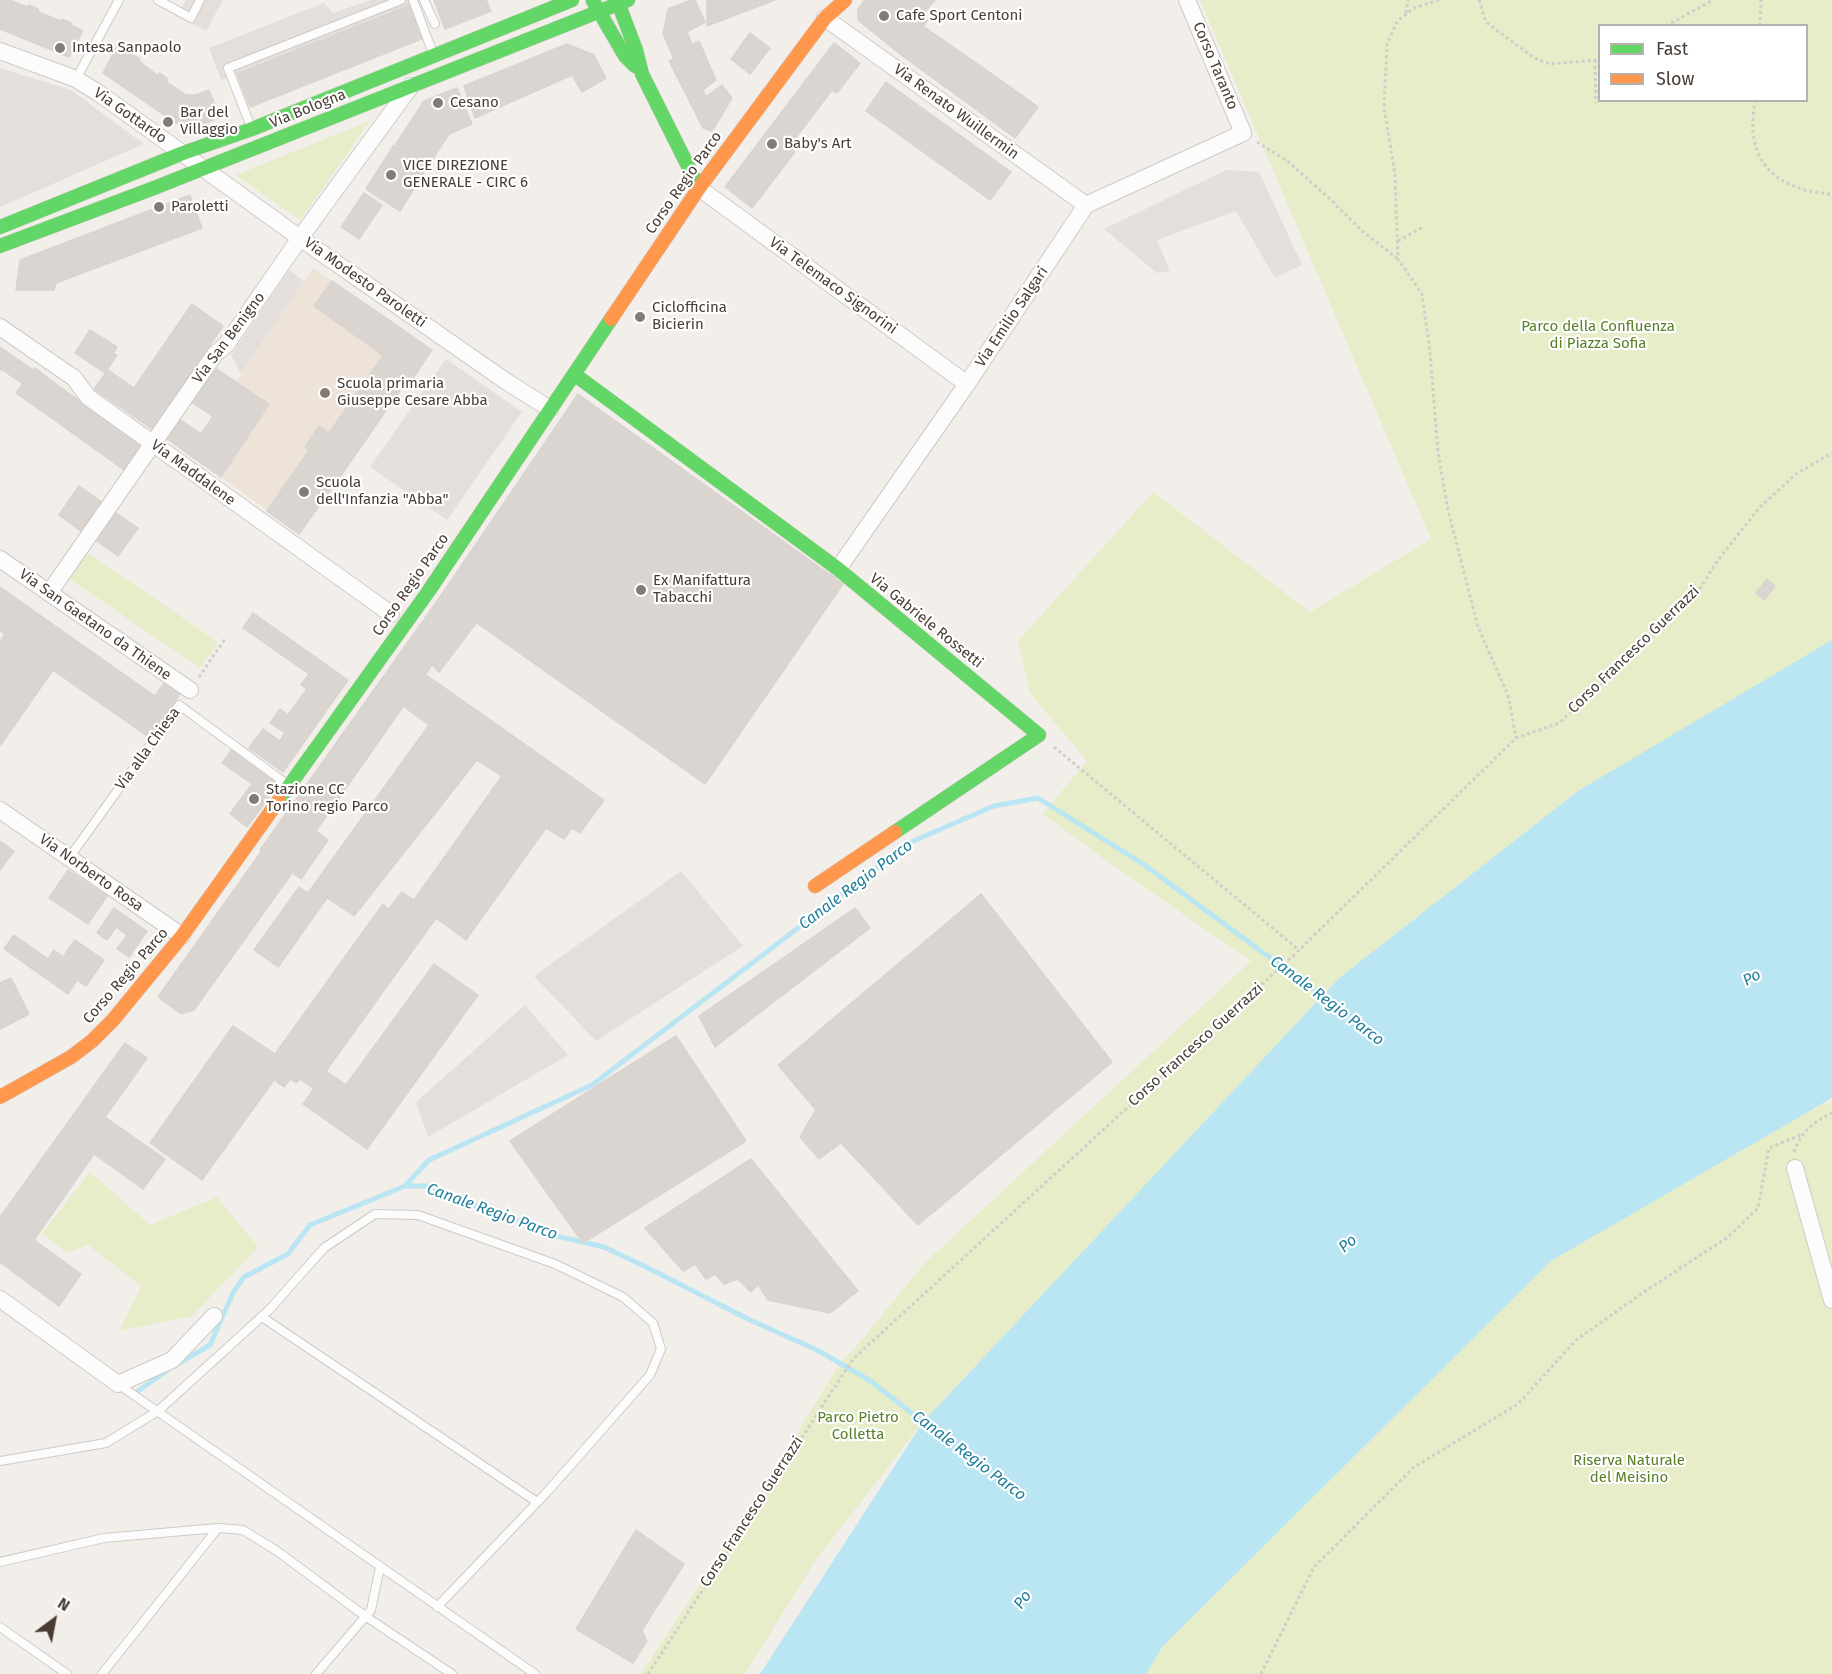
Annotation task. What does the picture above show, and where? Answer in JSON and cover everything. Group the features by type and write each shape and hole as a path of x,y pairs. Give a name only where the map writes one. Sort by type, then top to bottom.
{"street":[{"name":"Via Bologna","path":"0,227 183,153 252,129 572,0"},
{"name":"Corso Regio Parco","path":"825,18 831,0"},
{"name":"Corso Regio Parco","path":"0,1097 71,1058 93,1041 182,936 428,592 699,188 825,18 845,0"},
{"name":"Corso Taranto","path":"1187,0 1243,133"},
{"name":"Via Bologna","path":"0,246 412,85 596,6 621,1"},
{"path":"621,1 642,74 699,188"},
{"path":"596,6 625,56 642,74"},
{"name":"Via Renato Wuillermin","path":"825,18 1086,205"},
{"name":"Via Gottardo","path":"0,51 76,79 183,153"},
{"name":"Via San Benigno","path":"49,593 215,354 226,345 300,238 412,85"},
{"path":"1086,205 1243,133"},
{"name":"Via Modesto Paroletti","path":"183,153 300,238 507,382 550,409"},
{"name":"Via Telemaco Signorini","path":"699,188 967,384"},
{"name":"Via Emilio Salgari","path":"838,569 967,384 1086,205"},
{"name":"Via Maddalene","path":"0,327 74,378 88,397 391,614"},
{"name":"Via Gabriele Rossetti","path":"574,374 838,569 1039,735"},
{"name":"Via San Gaetano da Thiene","path":"0,559 190,690"},
{"path":"815,886 1039,735"},
{"name":"Via Norberto Rosa","path":"0,810 182,936"},
{"path":"1795,1168 1832,1300"},
{"path":"0,1299 118,1384 172,1360 214,1316"}],"lane":[{"path":"76,79 119,0"},
{"path":"158,0 191,18 200,0"},
{"path":"252,129 228,68 401,0"},
{"path":"413,0 434,56"},
{"path":"424,0 435,24"},
{"name":"Via alla Chiesa","path":"69,858 179,705 290,785"},
{"path":"0,1461 106,1443 158,1411 262,1317 324,1248 375,1214 418,1215 555,1264 623,1296 653,1323 661,1349 650,1375 537,1502 437,1607"},
{"path":"262,1317 537,1502"},
{"path":"118,1384 535,1674"},
{"path":"102,1674 218,1528"},
{"path":"0,1562 104,1538 218,1528 243,1530 277,1551 365,1616 452,1674"},
{"path":"316,1674 371,1610 380,1567"},
{"path":"0,1628 67,1674"}],"path":[{"path":"1406,14 1408,0"},
{"path":"1398,259 1395,174 1384,108 1387,44 1397,21 1414,8 1439,0"},
{"path":"1479,0 1486,22 1534,58 1550,64 1597,59 1596,103"},
{"path":"1670,24 1713,0"},
{"path":"1760,24 1761,0"},
{"path":"1755,102 1753,138 1763,165 1785,183 1813,193 1832,194"},
{"path":"1243,133 1286,160 1361,230 1398,259 1422,294 1430,352 1438,452 1448,510 1478,627 1508,695 1516,738"},
{"path":"1398,241 1423,227"},
{"name":"Corso Francesco Guerrazzi","path":"648,1674 853,1359 1299,950 1516,738 1559,723 1646,643 1701,587 1715,564 1758,508 1796,474 1832,453"},
{"path":"190,690 225,639"},
{"path":"1039,735 1299,950"},
{"path":"1795,1168 1793,1158 1803,1134 1809,1126 1832,1113"},
{"path":"1261,1674 1314,1567 1414,1467 1518,1404 1576,1340 1644,1292 1728,1238 1758,1208 1769,1148 1803,1134"}],"shaded area":[{"path":"186,0 223,0 206,31 177,16"},
{"path":"371,0 408,0 410,6 221,80 209,48 324,3 333,13"},
{"path":"0,68 71,90 144,144 0,207"},
{"path":"1226,170 1259,172 1302,265 1275,278 1236,211 1157,240 1170,271 1157,273 1104,229"},
{"name":"Scuola primaria Giuseppe Cesare Abba","path":"313,268 432,350 413,378 410,376 299,534 221,477 269,404 236,382"},
{"path":"289,270 304,281 241,374 231,355"},
{"path":"446,359 522,412 447,520 370,467"},
{"path":"681,871 743,946 596,1041 534,976"},
{"path":"525,1005 568,1055 428,1137 416,1102"}],"green space":[{"name":"Parco della Confluenza di Piazza Sofia","path":"1200,0 1832,0 1832,643 1578,791 1338,979 923,1422 815,1561 745,1674 641,1674 770,1477 841,1362 926,1262 1251,961 1043,814 1087,761 1030,693 1018,641 1153,492 1310,612 1431,539"},
{"path":"370,121 300,220 236,175"},
{"path":"85,551 218,642 200,668 67,577"},
{"name":"Riserva Naturale del Meisino","path":"1832,1101 1832,1674 1145,1674 1163,1646 1226,1577 1288,1521 1551,1261 1807,1112"},
{"path":"90,1172 150,1225 217,1197 258,1247 192,1316 119,1331 141,1286 88,1245 67,1253 42,1233"}],"water":[{"name":"Po","path":"1832,640 1832,1098 1551,1261 1163,1646 1146,1674 760,1674 923,1422 1338,979 1578,791"}],"building":[{"path":"0,0 10,0 27,7 29,5 60,21 62,19 71,23 83,31 69,57 0,29"},
{"path":"434,0 486,0 491,11 445,29"},
{"path":"695,0 705,22 687,32 692,45 699,41 716,80 703,90 706,97 722,85 732,98 712,131 703,128 669,61 674,59 663,34 668,9"},
{"path":"707,0 775,0 707,26"},
{"path":"865,0 935,0 922,15 928,20 900,54 858,20 858,9"},
{"path":"411,5 424,38 250,107 237,74"},
{"path":"923,26 1012,88 989,119 900,54"},
{"path":"750,33 770,48 750,74 731,59"},
{"path":"834,43 860,63 837,93 832,90 789,147 795,152 752,208 725,187"},
{"path":"567,44 594,55 606,78 582,92 572,75 475,118 464,86"},
{"path":"117,46 140,59 139,61 157,75 160,73 168,79 167,82 186,95 196,95 209,90 220,117 192,127 181,126 171,120 103,73"},
{"path":"886,82 1011,172 990,200 866,111"},
{"path":"457,88 472,124 449,134 428,166 396,144 424,101"},
{"path":"1012,88 1038,107 1015,138 989,119"},
{"path":"394,145 428,166 400,211 366,189"},
{"path":"364,193 382,205 359,239 341,227"},
{"path":"190,195 202,228 56,283 54,290 16,290 20,260"},
{"path":"332,281 392,322 374,349 314,306"},
{"path":"192,304 223,326 152,429 94,389 108,370 134,388"},
{"path":"392,322 432,350 413,378 410,376 342,474 305,447 319,426 329,433 383,356 374,349"},
{"path":"90,330 117,347 113,353 117,355 105,373 75,353"},
{"path":"0,347 32,369 23,384 1,369 0,371"},
{"path":"214,367 236,382 212,416 190,401"},
{"path":"35,368 60,387 43,412 16,393"},
{"path":"236,382 269,404 221,477 188,454"},
{"path":"60,387 142,445 124,470 43,412"},
{"name":"Ex Manifattura Tabacchi","path":"578,394 843,584 705,784 440,597"},
{"path":"178,418 201,434 188,454 165,437"},
{"name":"Scuola dell'Infanzia \"Abba\"","path":"309,450 342,474 299,534 267,511"},
{"path":"79,486 102,502 81,531 59,515"},
{"path":"113,511 138,528 118,556 94,539"},
{"path":"1767,579 1775,586 1764,600 1756,593"},
{"path":"0,587 115,668 94,699 53,670 0,746 0,641 5,634 0,631"},
{"path":"440,597 477,622 439,672 432,665 316,831 328,840 301,879 260,850"},
{"path":"253,613 348,680 283,772 249,748 263,729 280,741 285,733 270,723 280,709 288,715 307,689 301,685 309,674 243,628"},
{"path":"115,668 155,696 165,682 181,692 150,738 94,699"},
{"path":"425,674 604,800 580,833 572,828 564,839 546,828 466,940 436,918 326,1071 346,1085 434,964 478,995 367,1149 303,1104 314,1089 300,1079 296,1083 290,1079 284,1087 274,1080 202,1180 150,1143 233,1026 275,1054 383,904 389,909 402,892 414,900 502,776 477,760 354,916 327,898 278,967 254,950 299,887 308,893 429,725 403,706"},
{"name":"Stazione CC Torino regio Parco","path":"233,748 280,782 247,827 230,814 252,784 222,763"},
{"path":"0,841 14,851 0,870"},
{"path":"261,852 292,873 194,1010 181,1014 158,997"},
{"path":"68,870 107,896 88,924 49,898"},
{"path":"981,894 1112,1062 918,1225 841,1143 819,1159 800,1137 816,1110 778,1065"},
{"path":"114,908 147,931 129,957 117,949 127,935 116,927 107,940 97,933"},
{"path":"855,908 870,928 715,1047 699,1016"},
{"path":"14,935 48,959 54,950 63,957 75,940 104,960 86,986 77,980 68,994 4,949"},
{"path":"11,978 29,1014 0,1029 0,983"},
{"path":"676,1036 746,1141 583,1243 510,1141"},
{"path":"125,1043 147,1058 105,1117 165,1159 143,1189 94,1154 34,1240 81,1274 59,1306 0,1262 0,1217"},
{"path":"751,1159 858,1291 830,1313 768,1300 758,1285 751,1292 738,1279 724,1284 715,1274 706,1279 695,1264 683,1271 645,1228"},
{"path":"636,1530 684,1564 642,1630 647,1641 633,1663 576,1629"}],"waterway":[{"name":"Canale Regio Parco","path":"405,1186 429,1160 592,1085 911,842 994,806 1038,798 1143,864 1326,999"},
{"name":"Canale Regio Parco","path":"176,1365 210,1345 233,1293 244,1277 288,1254 310,1225 405,1186 430,1186 457,1200 497,1212 552,1235 604,1247 646,1267 750,1320 817,1350 869,1380 927,1425"},
{"name":"Canale Regio Parco","path":"138,1391 168,1370"}],"traffic: fast":[{"path":"0,227 183,153 252,129 572,0"},
{"path":"617,0 636,50 642,74 699,188"},
{"path":"0,246 154,188 628,0"},
{"path":"593,1 625,56 635,66"},
{"path":"279,800 428,592 611,319"},
{"path":"574,374 838,569 1039,735 895,832"}],"traffic: slow":[{"path":"611,319 699,188 825,18 845,0"},
{"path":"0,1097 71,1057 92,1041 113,1020 182,936 279,800"},
{"path":"815,886 895,832"}],"place":[{"name":"Cafe Sport Centoni","path":"884,16"},
{"name":"Intesa Sanpaolo","path":"60,48"},
{"name":"Cesano","path":"438,103"},
{"name":"Bar del Villaggio","path":"168,122"},
{"name":"Baby's Art","path":"772,144"},
{"name":"VICE DIREZIONE GENERALE - CIRC 6","path":"391,175"},
{"name":"Paroletti","path":"159,207"},
{"name":"Ciclofficina Bicierin","path":"640,317"},
{"name":"Scuola primaria Giuseppe Cesare Abba","path":"325,393"},
{"name":"Scuola dell'Infanzia \"Abba\"","path":"304,492"},
{"name":"Ex Manifattura Tabacchi","path":"641,590"},
{"name":"Stazione CC Torino regio Parco","path":"254,799"}],"park label":[{"name":"Parco Pietro Colletta","path":"858,1426"}]}
